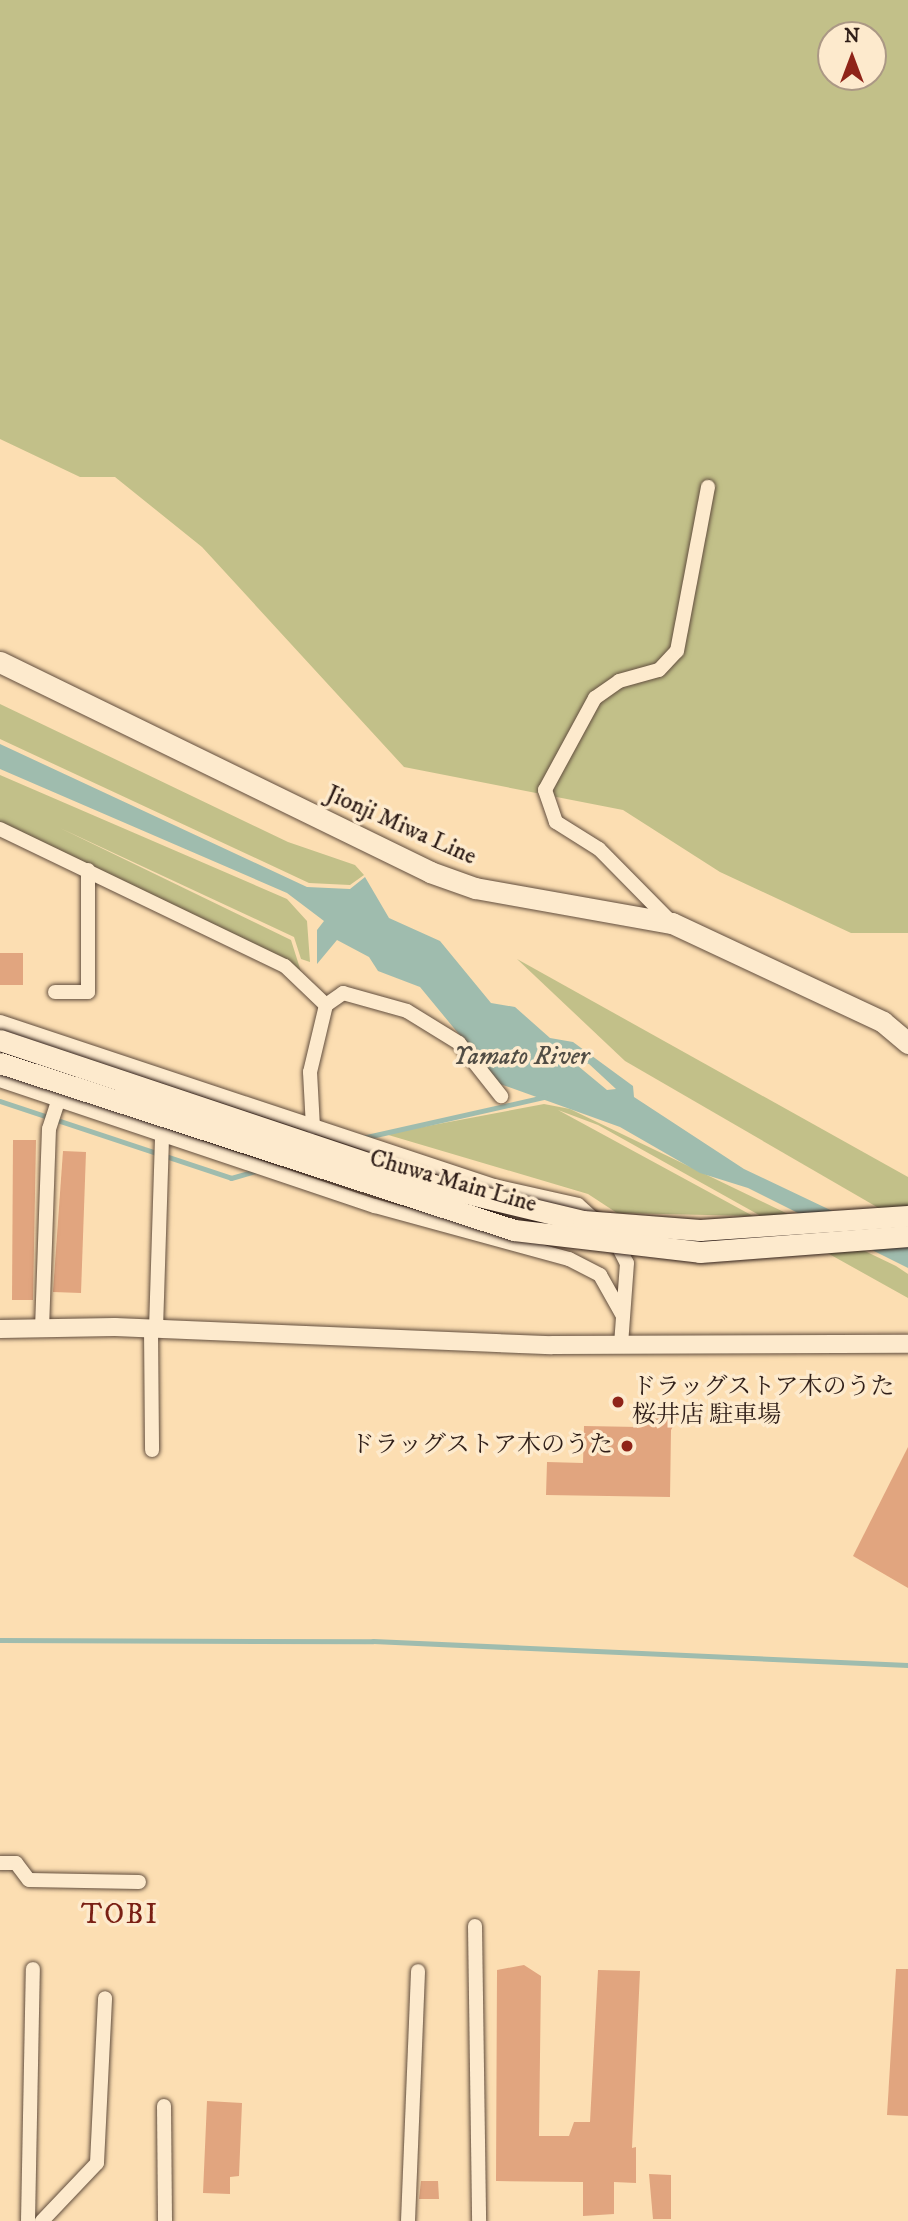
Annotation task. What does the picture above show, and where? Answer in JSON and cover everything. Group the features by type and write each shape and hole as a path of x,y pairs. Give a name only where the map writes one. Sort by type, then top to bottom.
{"main road":[{"name":"Jionji Miwa Line","path":"0,662 430,872 475,888 672,923 883,1022 908,1043"},
{"name":"Chuwa Main Line","path":"0,1040 421,1181 557,1216 700,1230 908,1216"},
{"name":"Chuwa Main Line","path":"0,1063 527,1233 700,1252 908,1236"}],"street":[{"path":"672,923 599,849 556,822 545,790 595,698 620,681 659,670 677,651 708,487"},
{"path":"0,829 285,965 326,1005"},
{"path":"55,992 89,992 88,870"},
{"path":"313,1127 310,1072 326,1005 343,993 407,1011 459,1043 501,1096"},
{"path":"0,1022 494,1186 578,1205 614,1238 626,1263 621,1344"},
{"path":"0,1080 375,1206 569,1259 600,1275 622,1314"},
{"path":"42,1328 50,1129 59,1099"},
{"path":"152,1450 162,1134"},
{"path":"0,1329 154,1329 621,1344 908,1344"},
{"path":"0,1863 16,1863 29,1880 139,1882"},
{"path":"475,1926 479,2221"},
{"path":"28,2221 33,1969"},
{"path":"408,2221 418,1971"},
{"path":"42,2221 97,2163 105,1998"},
{"path":"164,2106 165,2221"}],"shaded area":[{"path":"0,0 908,0 908,933 851,933 720,872 623,810 404,767 202,547 115,477 80,477 0,439"},
{"path":"0,704 288,842 355,865 364,875 350,885 309,883 0,739"},
{"path":"0,775 287,899 307,921 310,962 301,959 294,937 60,828 291,940 303,978 0,825"},
{"path":"517,959 908,1177 908,1225 625,1061"},
{"path":"544,1104 570,1109 896,1266 908,1274 908,1298 598,1125 558,1110 753,1216 617,1213 588,1194 385,1134"}],"water":[{"name":"Yamato River","path":"0,744 307,887 350,889 365,877 389,918 440,941 491,1003 515,1007 550,1038 573,1042 633,1086 634,1097 744,1169 908,1247 908,1268 748,1188 700,1173 620,1127 500,1084 420,987 378,971 369,957 337,940 317,964 317,930 324,921 287,893 0,769","holes":["566,1056 589,1064 616,1089 607,1090"]}],"building":[{"path":"0,953 23,953 23,985 0,985"},
{"path":"13,1140 36,1140 33,1300 12,1300"},
{"path":"63,1151 86,1152 81,1293 53,1292"},
{"name":"ドラッグストア木のうた","path":"639,1414 679,1415 671,1430 670,1497 546,1495 547,1462 583,1463 584,1426 639,1427"},
{"path":"908,1447 908,1588 853,1556"},
{"path":"524,1965 541,1976 539,2136 569,2136 574,2122 590,2122 598,1970 640,1971 632,2148 636,2147 636,2183 614,2182 614,2214 583,2216 583,2182 496,2181 497,1970"},
{"path":"896,1969 908,1969 908,2116 887,2115"},
{"path":"207,2101 242,2103 239,2176 230,2177 230,2194 203,2193"},
{"path":"649,2174 671,2175 671,2219 653,2219"},
{"path":"421,2181 438,2181 439,2199 419,2199"}],"waterway":[{"path":"362,1138 544,1097"},
{"path":"0,1101 231,1178 256,1171"},
{"path":"0,1640 373,1641 908,1665"}],"place":[{"name":"ドラッグストア木のうた 桜井店 駐車場","path":"618,1402"},
{"name":"ドラッグストア木のうた","path":"627,1446"}],"district":[{"name":"TOBI","path":"120,1915"}]}
